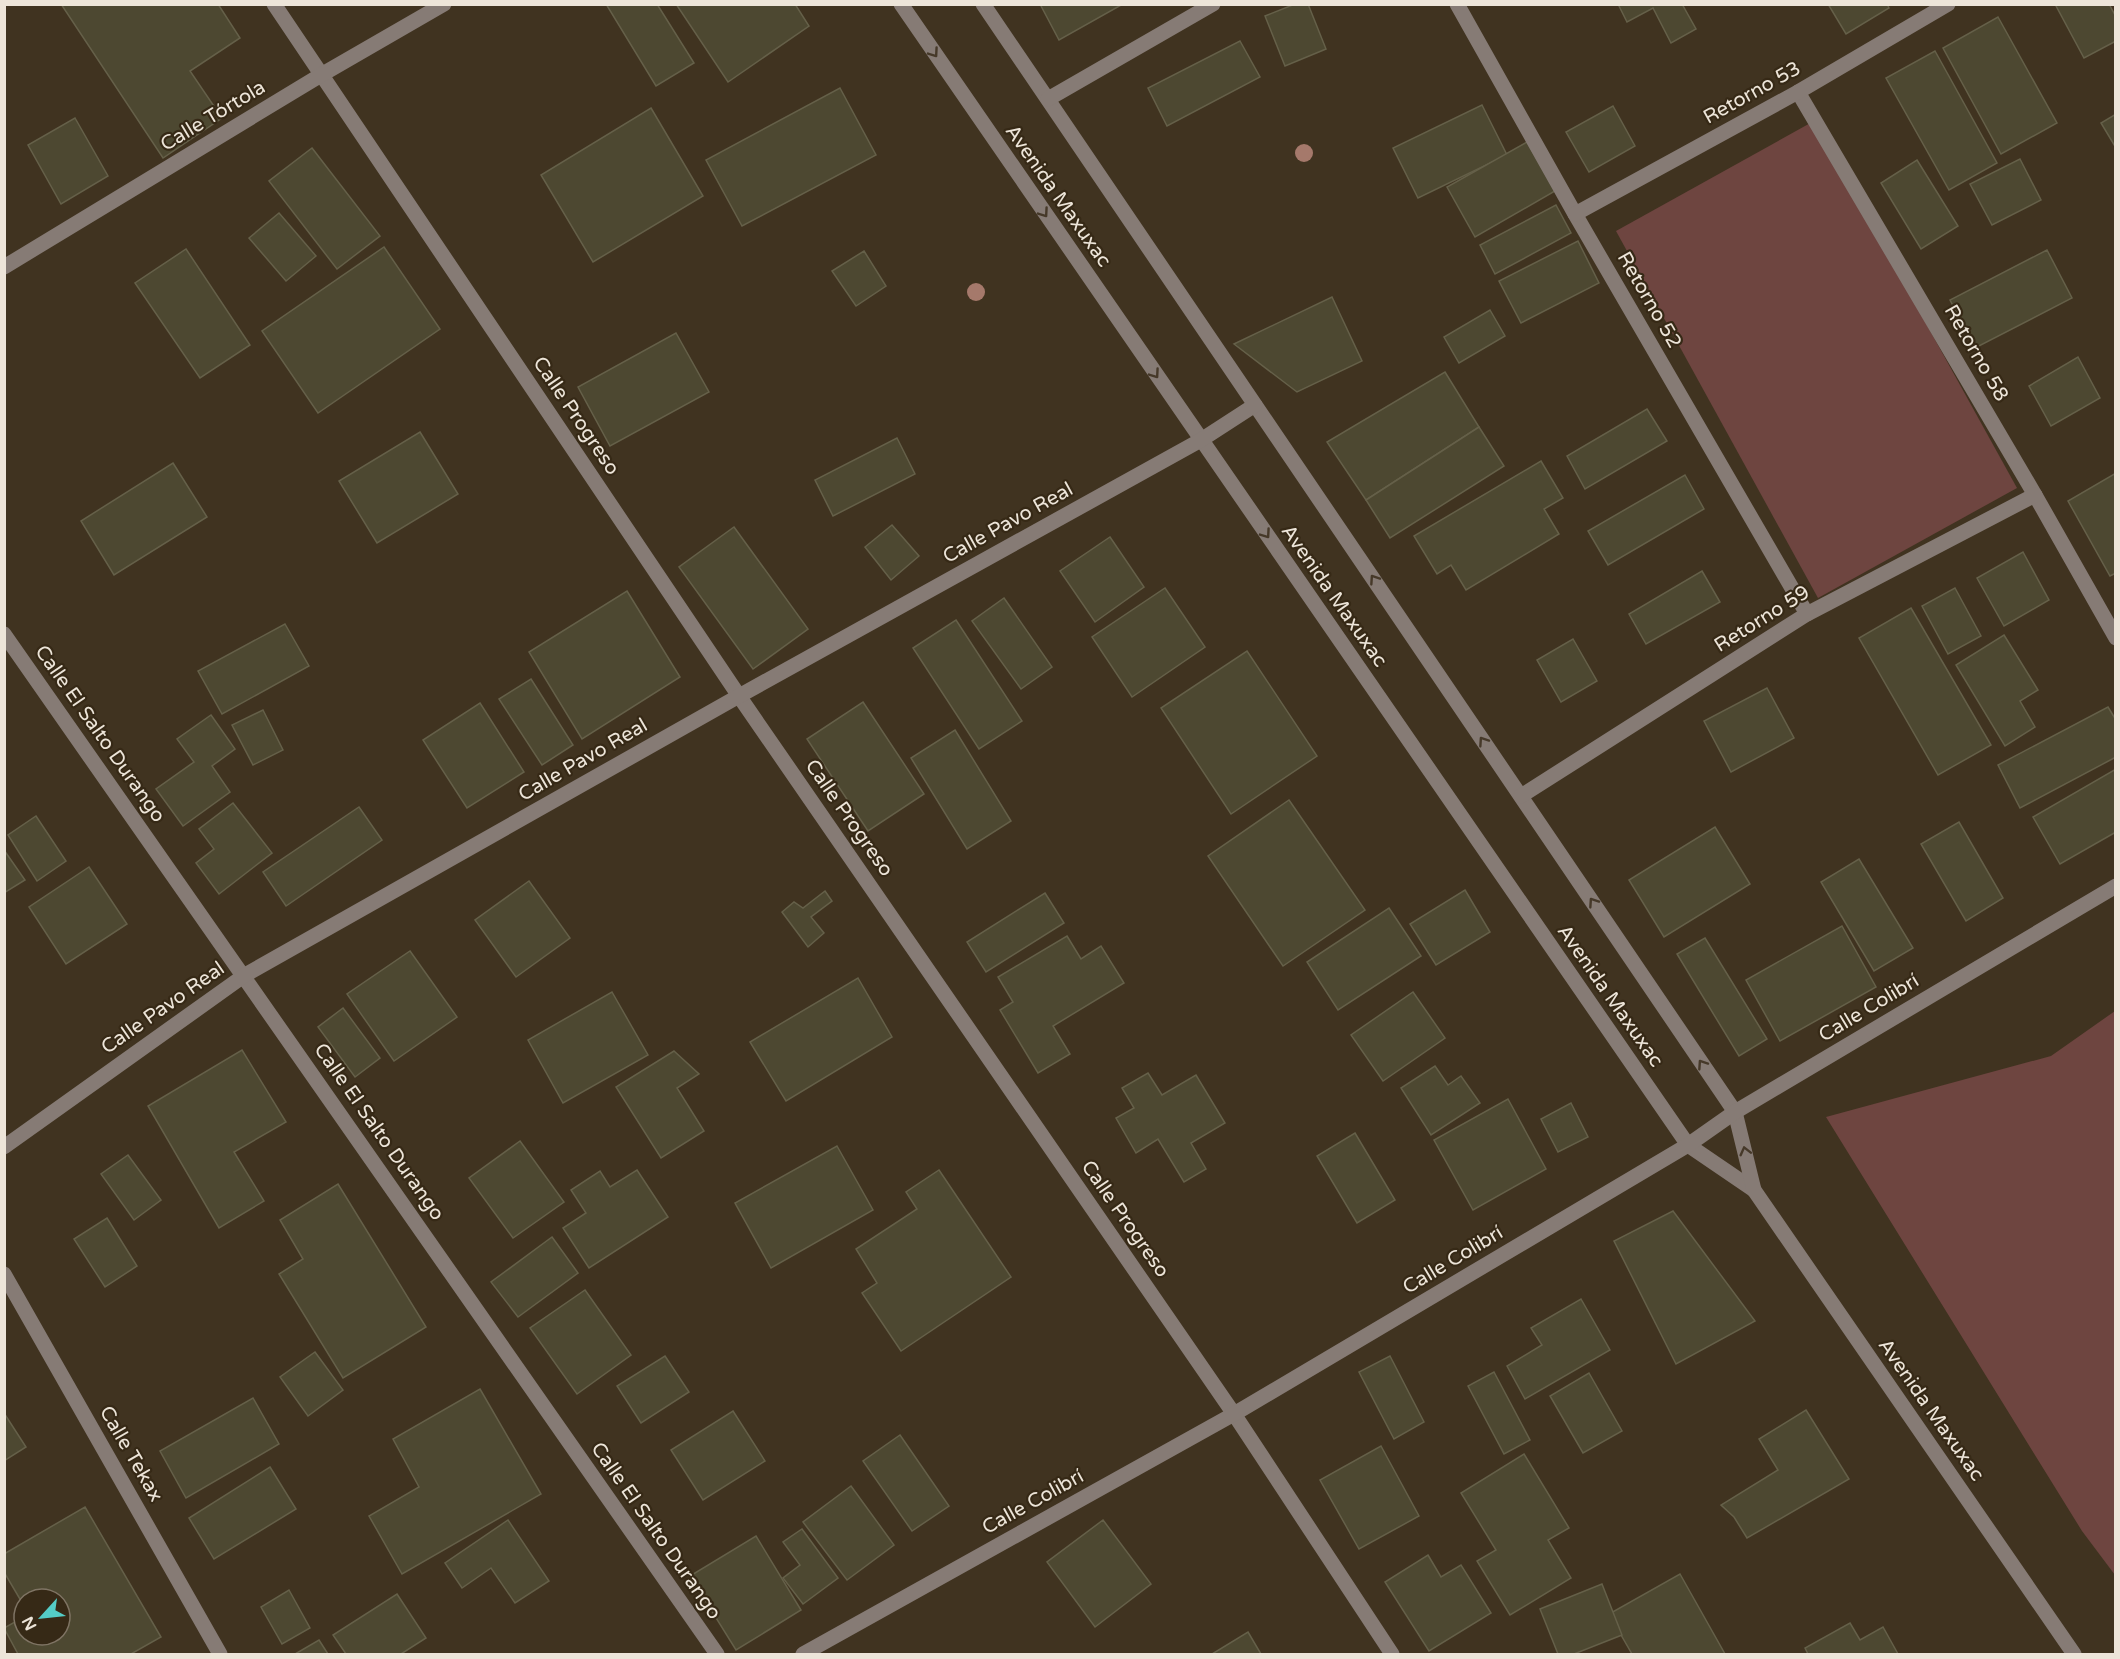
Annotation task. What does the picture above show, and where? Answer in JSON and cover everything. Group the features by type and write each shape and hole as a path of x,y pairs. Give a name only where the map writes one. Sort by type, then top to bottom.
{"street":[{"name":"Calle Progreso","path":"274,4 739,696 1234,1414 1392,1654"},
{"name":"Calle Tórtola","path":"4,267 321,75 444,4"},
{"name":"Avenida Maxuxac","path":"900,4 1688,1146 1754,1190"},
{"name":"Avenida Maxuxac","path":"983,4 1735,1112 1754,1190 2074,1654"},
{"path":"1047,99 1213,4"},
{"name":"Retorno 52","path":"1457,4 1575,214 1807,614"},
{"name":"Retorno 53","path":"1575,214 1798,92 1948,4"},
{"name":"Retorno 58","path":"1798,92 2035,495 2115,638"},
{"name":"Calle Pavo Real","path":"4,1147 245,975 739,696 1201,440 1255,405"},
{"name":"Retorno 59","path":"1521,796 1807,614 2035,495"},
{"name":"Calle El Salto Durango","path":"4,634 245,975 717,1654"},
{"name":"Calle Colibrí","path":"803,1654 1234,1414 1688,1146 1735,1112 2115,886"},
{"name":"Calle Tekax","path":"4,1274 220,1654"}],"shaded area":[{"path":"1814,121 2017,488 1818,598 1616,231"},
{"path":"2115,1011 2115,1575 2082,1531 1826,1117 2051,1056"}],"building":[{"path":"61,4 218,4 240,38 190,71 222,118 163,158"},
{"path":"606,4 657,4 694,63 656,86"},
{"path":"676,4 795,4 809,26 728,82"},
{"path":"1040,4 1123,4 1059,40"},
{"path":"1295,4 1308,4 1326,49 1285,66 1265,16"},
{"path":"1618,4 1682,4 1696,29 1671,43 1653,8 1627,22"},
{"path":"1828,4 1887,4 1889,8 1846,34"},
{"path":"2055,4 2109,4 2116,17 2116,41 2084,58"},
{"path":"1998,17 2057,123 2001,154 1943,48"},
{"path":"1240,41 1260,77 1167,126 1148,88"},
{"path":"1935,51 1997,163 1949,190 1886,78"},
{"path":"840,88 876,155 742,226 706,160"},
{"path":"1482,105 1507,155 1418,198 1393,148"},
{"path":"1613,106 1635,146 1589,172 1566,132"},
{"path":"651,108 703,196 593,262 541,175"},
{"path":"2116,114 2116,148 2101,123"},
{"path":"75,118 108,176 61,204 28,145"},
{"path":"1527,142 1555,191 1475,237 1447,187"},
{"path":"312,148 380,236 337,269 269,181"},
{"path":"2020,159 2041,200 1992,225 1970,184"},
{"path":"1917,160 1958,226 1921,249 1881,183"},
{"path":"1556,205 1571,233 1495,274 1480,245"},
{"path":"279,213 316,256 286,281 249,238"},
{"path":"1578,241 1599,283 1521,323 1499,281"},
{"path":"384,247 440,329 318,413 262,331"},
{"path":"186,249 250,345 200,378 135,283"},
{"path":"2047,250 2072,298 1975,348 1950,300"},
{"path":"864,251 886,286 856,306 832,271"},
{"path":"1332,297 1362,361 1297,392 1234,344"},
{"path":"1490,310 1505,336 1459,363 1444,337"},
{"path":"676,333 709,392 610,446 578,387"},
{"path":"2078,357 2100,398 2051,426 2029,386"},
{"path":"1445,372 1479,427 1366,500 1327,442"},
{"path":"1647,409 1667,441 1585,489 1567,456"},
{"path":"1479,427 1504,466 1390,538 1366,500"},
{"path":"420,432 458,494 377,543 339,481"},
{"path":"897,438 915,474 833,516 815,480"},
{"path":"1541,461 1563,498 1544,509 1559,534 1466,590 1451,565 1437,574 1414,536"},
{"path":"173,463 207,517 114,575 81,521"},
{"path":"2116,473 2116,573 2110,576 2068,501"},
{"path":"1685,475 1704,509 1608,565 1588,531"},
{"path":"892,525 919,556 891,580 865,547"},
{"path":"734,527 808,629 753,669 679,567"},
{"path":"1110,537 1144,587 1095,622 1060,571"},
{"path":"2023,552 2049,600 2004,626 1977,578"},
{"path":"1702,571 1720,602 1646,644 1629,614"},
{"path":"1165,588 1205,647 1132,697 1092,637"},
{"path":"1955,588 1981,636 1948,654 1922,606"},
{"path":"627,591 680,677 582,739 529,652"},
{"path":"1004,598 1052,667 1021,689 972,621"},
{"path":"1911,608 1991,745 1938,775 1859,638"},
{"path":"956,620 1022,721 979,749 913,648"},
{"path":"285,624 309,666 222,714 198,671"},
{"path":"2004,635 2038,690 2020,701 2035,727 2005,746 1956,665"},
{"path":"1573,639 1597,681 1561,702 1537,660"},
{"path":"1247,651 1317,756 1231,814 1161,708"},
{"path":"531,679 573,745 542,765 499,699"},
{"path":"1767,688 1794,738 1731,772 1704,721"},
{"path":"863,702 924,794 868,831 807,739"},
{"path":"480,703 524,772 467,808 423,740"},
{"path":"2108,707 2116,720 2116,757 2020,808 1998,765"},
{"path":"263,710 283,750 253,765 232,725"},
{"path":"211,715 235,749 212,766 230,792 183,826 156,789 194,762 177,739"},
{"path":"955,730 1011,821 967,849 911,758"},
{"path":"2116,769 2116,832 2060,864 2033,817"},
{"path":"1289,800 1365,910 1283,966 1208,856"},
{"path":"233,803 272,853 219,894 196,863 214,849 199,829"},
{"path":"359,807 382,840 286,906 263,872"},
{"path":"36,816 66,861 37,881 8,835"},
{"path":"1959,822 2003,898 1966,921 1921,844"},
{"path":"1715,827 1750,884 1664,937 1629,880"},
{"path":"4,850 25,880 4,893"},
{"path":"1859,859 1913,948 1874,971 1821,882"},
{"path":"89,867 127,924 66,964 29,907"},
{"path":"529,881 570,938 516,977 475,920"},
{"path":"1465,890 1490,932 1436,965 1410,924"},
{"path":"825,891 832,901 811,917 824,933 808,947 782,912 794,902 803,908"},
{"path":"1045,893 1064,923 986,972 967,942"},
{"path":"1389,908 1421,956 1338,1010 1307,962"},
{"path":"1842,926 1876,987 1780,1041 1746,980"},
{"path":"1067,936 1081,959 1101,946 1124,983 1053,1026 1070,1054 1038,1073 1000,1010 1013,1002 998,977"},
{"path":"1705,938 1767,1039 1739,1056 1677,954"},
{"path":"410,951 457,1017 394,1061 347,994"},
{"path":"858,978 892,1037 786,1101 750,1042"},
{"path":"612,992 648,1055 563,1103 528,1040"},
{"path":"1413,992 1445,1038 1383,1081 1351,1035"},
{"path":"343,1008 380,1058 355,1077 318,1027"},
{"path":"242,1050 286,1122 234,1152 264,1201 219,1228 148,1106"},
{"path":"674,1051 699,1074 677,1088 704,1131 661,1158 616,1087"},
{"path":"1435,1066 1448,1085 1461,1076 1480,1103 1431,1135 1401,1088"},
{"path":"1148,1073 1162,1095 1196,1075 1225,1123 1191,1143 1206,1169 1184,1182 1158,1139 1136,1153 1116,1118 1134,1108 1122,1088"},
{"path":"1508,1099 1546,1169 1473,1210 1434,1140"},
{"path":"1571,1103 1588,1137 1558,1152 1541,1119"},
{"path":"1355,1133 1395,1200 1357,1223 1317,1156"},
{"path":"520,1141 564,1202 513,1238 469,1178"},
{"path":"837,1146 873,1210 771,1268 735,1203"},
{"path":"128,1155 161,1200 134,1220 101,1174"},
{"path":"637,1170 668,1217 589,1268 563,1228 586,1213 571,1190 600,1171 610,1187"},
{"path":"939,1170 1011,1277 901,1351 862,1293 877,1283 856,1249 917,1209 906,1192"},
{"path":"338,1184 426,1327 343,1378 279,1274 303,1259 280,1220"},
{"path":"1673,1211 1755,1321 1676,1364 1614,1241"},
{"path":"107,1218 137,1266 105,1287 74,1239"},
{"path":"552,1237 578,1273 518,1317 491,1282"},
{"path":"585,1290 631,1355 577,1394 530,1328"},
{"path":"1581,1299 1610,1350 1525,1399 1507,1366 1542,1345 1531,1328"},
{"path":"315,1352 343,1390 308,1416 280,1377"},
{"path":"665,1356 689,1392 641,1423 617,1386"},
{"path":"1390,1356 1424,1422 1394,1439 1359,1372"},
{"path":"1494,1372 1530,1440 1504,1454 1468,1386"},
{"path":"1589,1373 1622,1431 1583,1453 1550,1396"},
{"path":"480,1389 541,1494 402,1574 369,1516 419,1487 393,1439"},
{"path":"253,1398 279,1444 186,1498 160,1451"},
{"path":"1806,1410 1849,1479 1747,1538 1734,1517 1721,1505 1778,1470 1759,1439"},
{"path":"733,1411 765,1461 703,1500 671,1450"},
{"path":"4,1413 26,1447 4,1461"},
{"path":"900,1435 949,1506 912,1531 863,1461"},
{"path":"1381,1446 1419,1516 1359,1549 1320,1480"},
{"path":"1524,1454 1569,1528 1548,1540 1571,1578 1510,1615 1477,1561 1496,1550 1461,1493"},
{"path":"270,1467 296,1509 214,1559 189,1518"},
{"path":"851,1486 894,1545 847,1580 803,1522"},
{"path":"85,1507 161,1637 131,1654 18,1654 14,1647 72,1647 72,1587 13,1587 4,1572 4,1554"},
{"path":"508,1520 549,1581 515,1603 491,1568 462,1588 445,1563"},
{"path":"1103,1520 1151,1584 1095,1627 1047,1562"},
{"path":"802,1529 838,1578 803,1604 783,1578 800,1565 783,1542"},
{"path":"756,1536 801,1610 736,1650 690,1576"},
{"path":"1428,1555 1441,1577 1461,1565 1491,1613 1429,1651 1385,1582"},
{"path":"1680,1574 1725,1654 1632,1654 1609,1614"},
{"path":"1602,1584 1622,1635 1574,1654 1558,1654 1540,1609"},
{"path":"289,1590 310,1628 282,1644 261,1607"},
{"path":"397,1594 426,1638 401,1654 346,1654 333,1635"},
{"path":"1850,1623 1860,1640 1883,1627 1898,1654 1808,1654 1805,1648"},
{"path":"12,1624 12,1643 4,1628"},
{"path":"1248,1632 1261,1654 1212,1654"},
{"path":"319,1640 328,1654 295,1654"}]}
